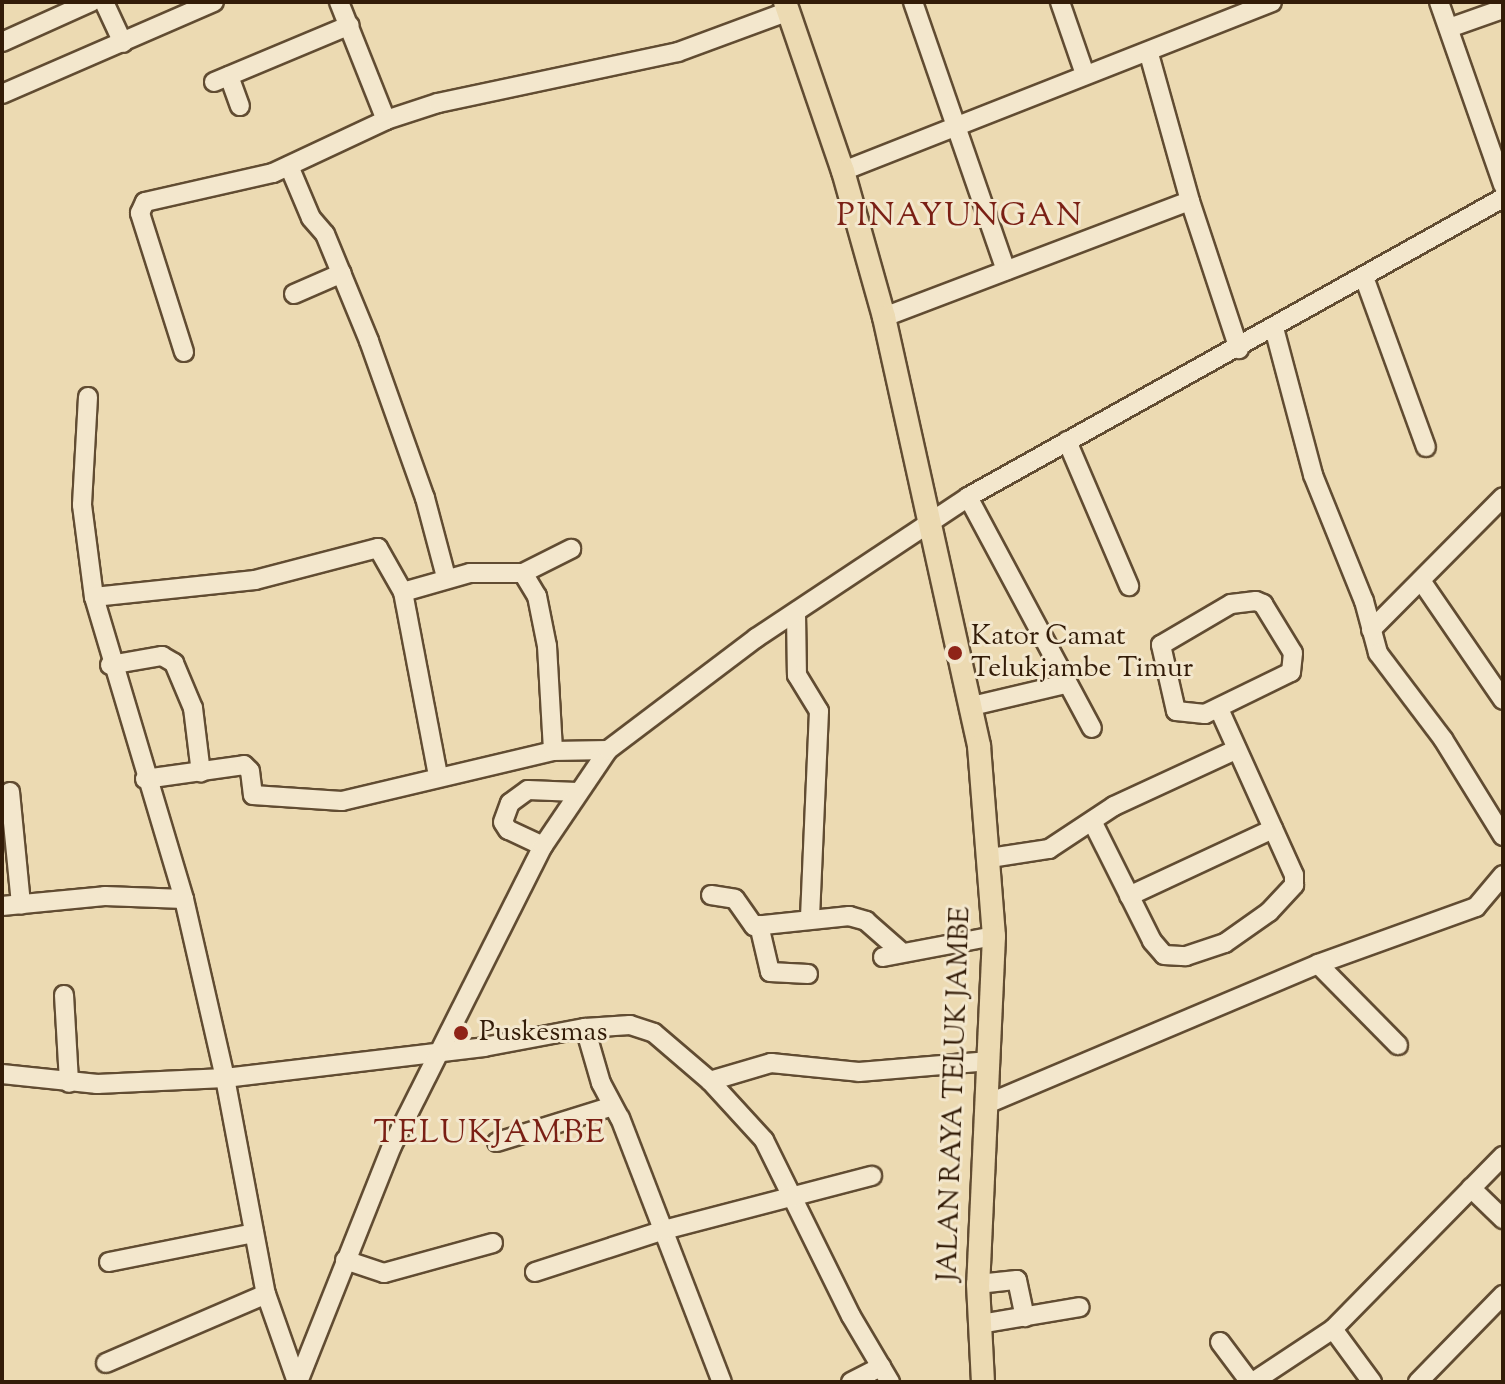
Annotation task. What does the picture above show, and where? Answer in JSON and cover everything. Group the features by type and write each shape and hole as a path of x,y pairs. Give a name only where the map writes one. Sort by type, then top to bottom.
{"main road":[{"name":"JALAN RAYA TELUK JAMBE","path":"787,6 843,171 884,317 972,706 990,858 994,936 978,1284 983,1382"}],"street":[{"path":"2,42 91,2"},
{"path":"104,2 123,43"},
{"path":"2,94 214,2"},
{"path":"339,2 386,120"},
{"path":"913,2 1006,270"},
{"path":"1060,2 1085,74"},
{"path":"843,171 1085,74 1149,54 1237,10 1272,2"},
{"path":"1439,2 1503,185"},
{"path":"184,352 160,286 141,206 289,166 386,120 485,90 678,52 787,6"},
{"path":"1449,28 1503,9"},
{"path":"240,106 221,79 350,25"},
{"path":"1149,54 1190,201 1239,349"},
{"path":"289,166 342,273 406,441 446,577"},
{"path":"297,1382 380,1172 439,1052 543,846 608,750 702,676 933,525 968,497 1239,349 1503,198"},
{"path":"884,317 1190,201"},
{"path":"294,294 342,273"},
{"path":"1364,277 1426,447"},
{"path":"1274,328 1313,475 1364,601 1378,653 1443,739 1500,827"},
{"path":"88,397 82,505 94,597 110,665 184,899 225,1078 266,1294 297,1382"},
{"path":"1067,441 1129,586"},
{"path":"968,497 1092,728"},
{"path":"1371,630 1503,497"},
{"path":"94,597 255,580 373,547 403,592 438,776"},
{"path":"403,592 446,577 523,573 571,549"},
{"path":"523,573 537,596 547,646 553,751"},
{"path":"1422,582 1503,700"},
{"path":"1256,601 1263,604 1293,653 1294,667 1219,709 1191,716 1176,711 1161,645 1231,604 1256,601"},
{"path":"796,614 797,675 819,711 810,918"},
{"path":"110,665 162,656 174,663 193,708 201,773"},
{"path":"972,706 1066,684"},
{"path":"1093,823 1129,896 1164,955 1186,956 1225,943 1254,925 1294,885 1273,829 1219,709"},
{"path":"145,779 244,765 250,771 253,795 342,801 553,751 608,750"},
{"path":"990,858 1049,849 1093,823 1114,806 1235,750"},
{"path":"543,846 508,830 503,822 510,803 528,790 577,792"},
{"path":"10,792 21,904"},
{"path":"1129,896 1273,829"},
{"path":"987,1104 1318,964 1476,907 1503,875"},
{"path":"711,895 735,899 752,924 810,918 866,921 891,954 994,936"},
{"path":"2,906 105,896 184,899"},
{"path":"759,925 770,972 808,974"},
{"path":"1318,964 1398,1045"},
{"path":"64,995 69,1083"},
{"path":"2,1074 69,1083 225,1078 439,1052 585,1028 630,1025 654,1033 710,1081 755,1128 886,1374 851,1382"},
{"path":"585,1028 722,1382"},
{"path":"710,1081 771,1063 859,1072 990,1061"},
{"path":"497,1142 613,1106"},
{"path":"1220,1342 1251,1382 1333,1329 1503,1156"},
{"path":"535,1272 664,1230 872,1176"},
{"path":"1471,1188 1503,1219"},
{"path":"109,1262 254,1233"},
{"path":"345,1260 384,1273 493,1243"},
{"path":"978,1284 1017,1280 1025,1317"},
{"path":"106,1363 266,1294"},
{"path":"1418,1382 1503,1295"},
{"path":"980,1324 1080,1307"},
{"path":"1333,1329 1372,1382"}],"place":[{"name":"Kator Camat Telukjambe Timur","path":"955,653"},
{"name":"Puskesmas","path":"461,1033"}],"district":[{"name":"PINAYUNGAN","path":"960,217"},
{"name":"TELUKJAMBE","path":"490,1134"}]}
